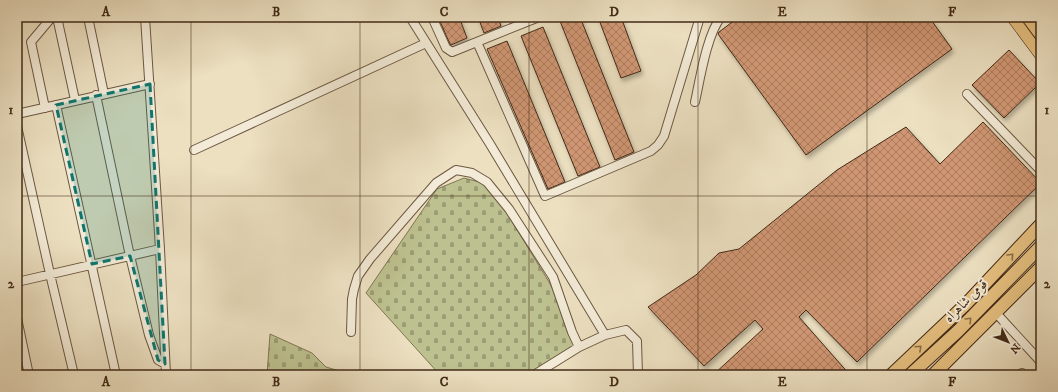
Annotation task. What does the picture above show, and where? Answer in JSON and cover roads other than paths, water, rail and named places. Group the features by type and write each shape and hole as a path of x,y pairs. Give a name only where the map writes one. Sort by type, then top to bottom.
{"highway":[{"path":"891,375 966,304 1041,224"},
{"name":"قومی شاہراہ","path":"910,375 958,331 1041,246"},
{"path":"933,375 1041,268"}],"main road":[{"path":"1012,17 1041,56"},
{"path":"1026,17 1041,36"}],"street":[{"path":"45,108 31,42 52,17"},
{"path":"57,17 75,100"},
{"path":"88,17 100,95 130,256 151,342 158,360 166,364"},
{"path":"145,17 160,249 166,375"},
{"path":"410,17 490,144 605,335"},
{"path":"432,17 446,48 452,52 540,17"},
{"path":"477,42 546,196 651,151 658,145 664,136 700,17"},
{"path":"695,102 711,34 721,17"},
{"path":"194,150 426,43"},
{"path":"17,114 150,84"},
{"path":"967,94 1041,171"},
{"path":"56,105 116,375"},
{"path":"17,126 74,375"},
{"path":"351,332 352,299 358,276 370,259 436,184 456,170 472,173 487,182 509,209 553,277 578,347"},
{"path":"17,282 160,249"},
{"path":"996,314 1041,362"},
{"path":"17,318 29,375"},
{"path":"534,375 578,347 605,335 626,330 637,341 638,375"}]}
